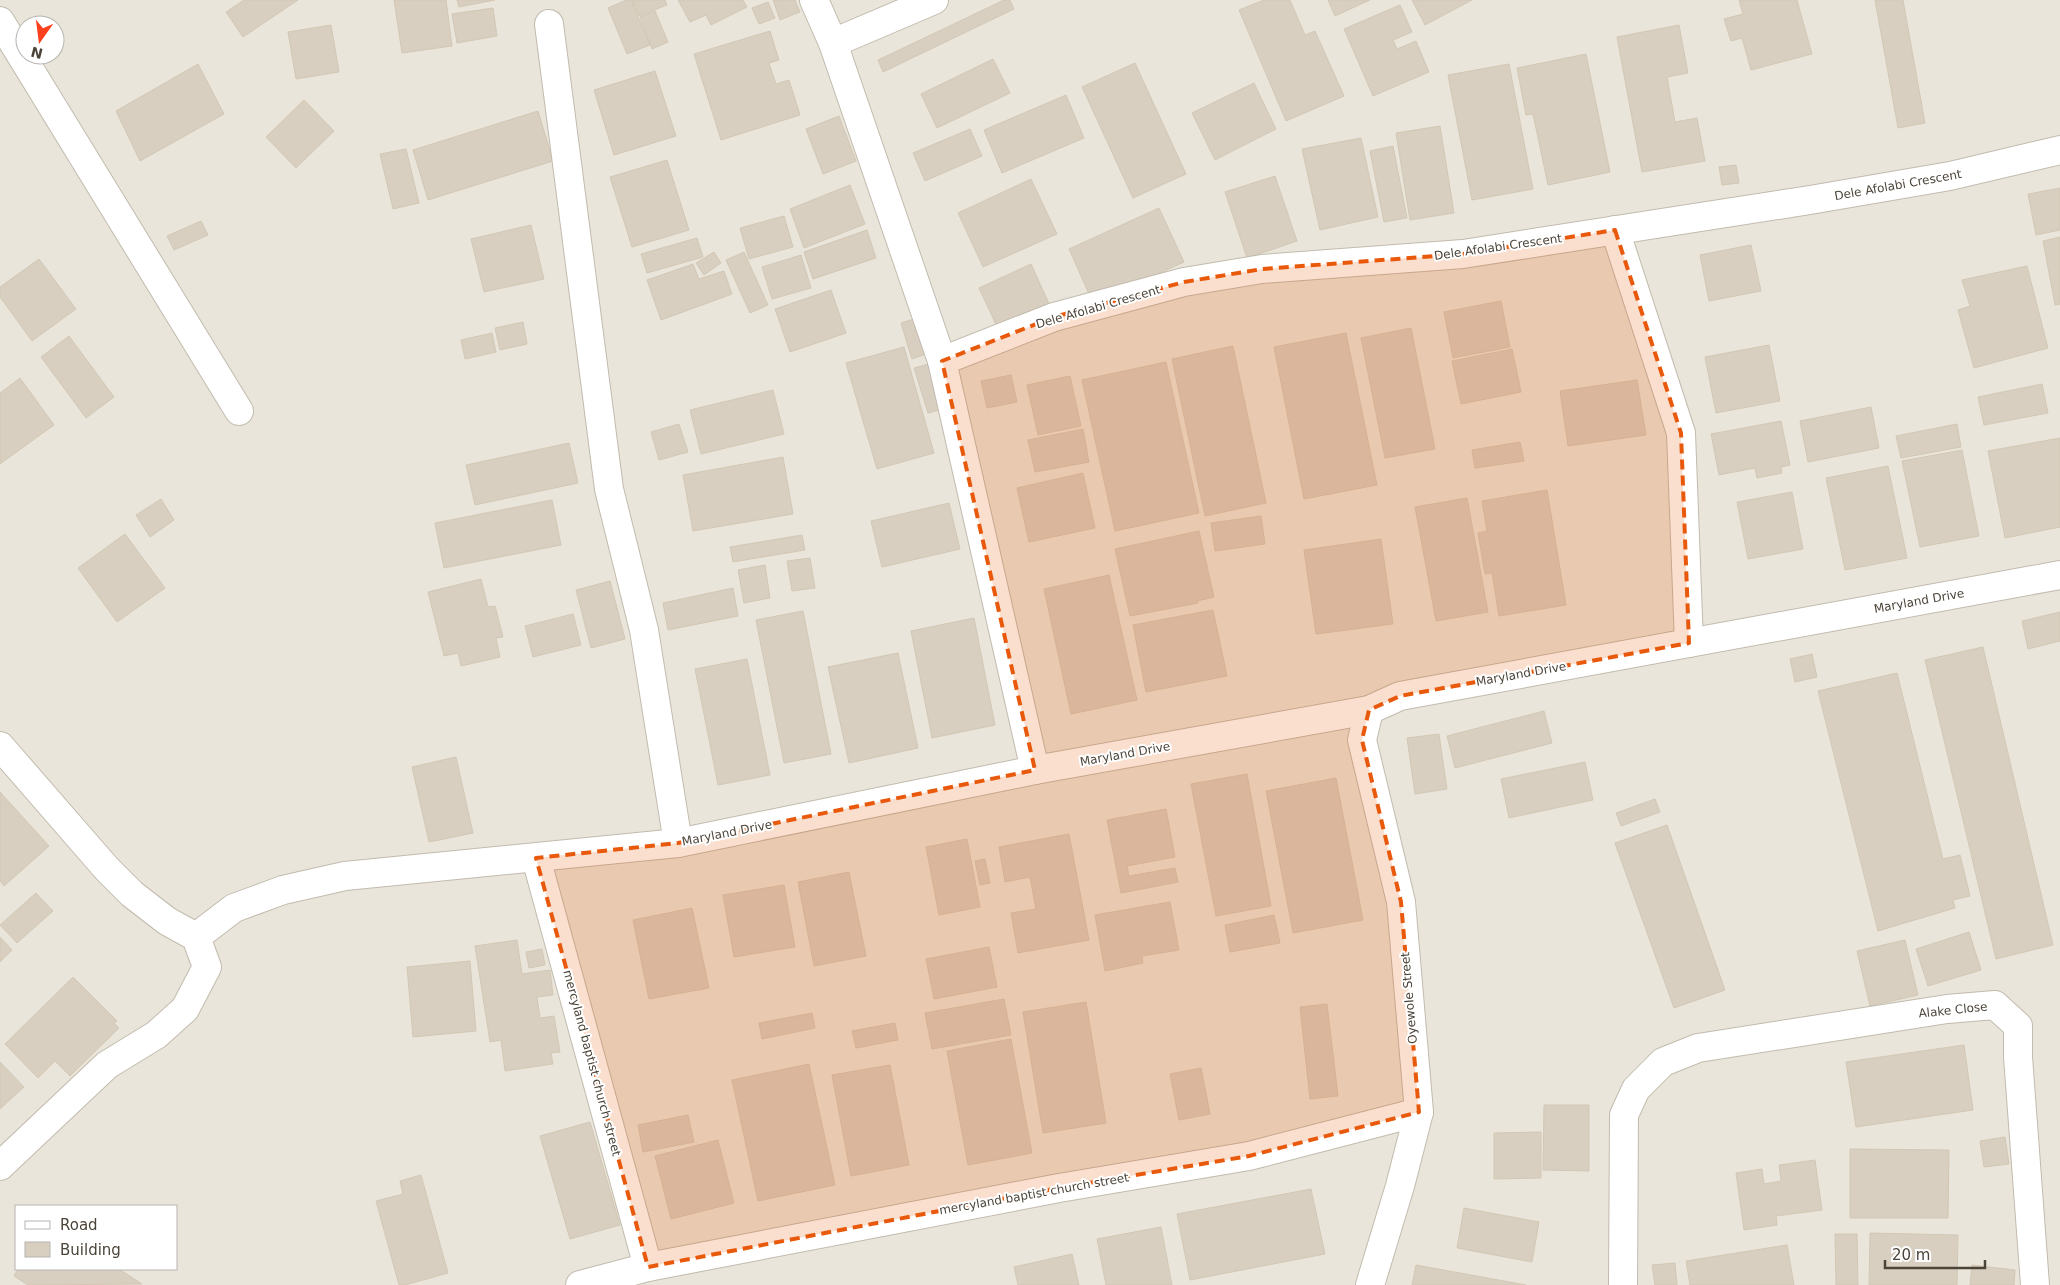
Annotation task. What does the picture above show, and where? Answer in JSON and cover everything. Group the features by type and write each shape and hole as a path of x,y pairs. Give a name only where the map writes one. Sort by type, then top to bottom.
{"street":[{"path":"814,0 833,43 942,361 1035,770"},
{"path":"833,43 934,0"},
{"path":"0,21 239,411"},
{"path":"549,24 609,489 644,630 678,844"},
{"name":"Dele Afolabi Crescent","path":"942,361 1054,317 1184,282 1262,269 1463,254 1810,200 1950,176 2060,150"},
{"path":"1615,230 1681,433 1689,643"},
{"name":"Maryland Drive","path":"196,937 234,908 283,890 344,876 678,844 1035,770 1369,710 1400,696 2060,575"},
{"name":"Oyewole Street","path":"1369,710 1362,740 1401,902 1419,1112 1400,1186 1370,1285"},
{"path":"0,746 106,869 132,894 167,921 196,937 207,967 185,1009 156,1035 107,1065 0,1166"},
{"name":"mercyland baptist church street","path":"536,858 648,1267"},
{"name":"Alake Close","path":"1623,1285 1624,1115 1636,1089 1663,1062 1698,1048 1947,1009 1995,1005 2018,1026 2018,1057 2035,1285"},
{"name":"mercyland baptist church street","path":"580,1285 648,1267 1059,1188 1248,1156 1419,1112"}],"highlighted area":[{"path":"1615,230 1681,433 1689,643 1400,696 1369,710 1362,740 1401,902 1419,1112 1249,1156 1059,1188 648,1267 536,858 678,843 1035,770 942,361 1054,317 1184,282 1262,269 1463,254"}],"shaded area":[{"path":"0,0 2060,0 2060,1285 0,1285"}],"building":[{"path":"244,0 298,0 243,37 226,12"},
{"path":"394,0 446,0 452,46 402,53"},
{"path":"457,0 495,0 459,7"},
{"path":"626,0 631,0 650,45 627,54 608,8"},
{"path":"632,0 665,0 667,5 639,16"},
{"path":"678,0 743,0 747,7 711,25 706,15 690,22"},
{"path":"773,0 795,0 800,12 780,20"},
{"path":"1004,0 1010,0 1014,9 883,72 878,60"},
{"path":"1264,0 1290,0 1305,35 1315,31 1344,96 1286,121 1239,10"},
{"path":"1328,0 1370,0 1335,16"},
{"path":"1412,0 1472,0 1425,25"},
{"path":"1739,0 1797,0 1812,54 1751,70 1742,38 1731,41 1724,19 1743,14"},
{"path":"1875,0 1903,0 1925,123 1898,128"},
{"path":"768,2 775,18 759,24 752,8"},
{"path":"1400,5 1412,32 1393,40 1397,49 1416,41 1429,72 1373,96 1344,29"},
{"path":"493,8 497,36 457,43 452,14"},
{"path":"655,11 668,42 652,49 640,17"},
{"path":"331,25 339,72 296,79 288,32"},
{"path":"1679,25 1688,73 1667,77 1675,122 1697,118 1705,161 1642,172 1617,37"},
{"path":"770,31 779,60 769,63 776,84 789,80 800,115 721,140 694,54"},
{"path":"1586,54 1610,172 1548,185 1533,114 1526,115 1517,68"},
{"path":"993,59 1010,93 937,128 921,94"},
{"path":"1135,63 1186,174 1133,198 1082,87"},
{"path":"198,64 224,114 140,161 116,111"},
{"path":"1509,64 1533,189 1472,200 1448,75"},
{"path":"655,71 676,136 614,155 594,90"},
{"path":"1254,83 1276,129 1215,160 1192,113"},
{"path":"1066,95 1084,138 1002,173 984,130"},
{"path":"304,100 334,131 296,168 266,137"},
{"path":"538,111 553,161 428,200 413,150"},
{"path":"839,116 856,161 823,174 806,129"},
{"path":"1440,126 1454,213 1410,220 1396,133"},
{"path":"970,129 982,156 925,181 913,153"},
{"path":"1361,138 1378,217 1320,230 1302,149"},
{"path":"1393,146 1407,218 1384,222 1370,151"},
{"path":"406,149 419,203 393,209 380,154"},
{"path":"667,160 689,230 632,247 610,177"},
{"path":"1736,165 1739,183 1722,185 1719,167"},
{"path":"1275,176 1297,241 1247,258 1225,192"},
{"path":"1031,179 1057,234 983,267 958,213"},
{"path":"850,185 865,224 804,248 790,209"},
{"path":"2060,188 2060,230 2036,235 2028,194"},
{"path":"1159,208 1184,262 1093,303 1069,249"},
{"path":"784,216 793,247 749,259 740,228"},
{"path":"201,221 208,235 174,250 167,236"},
{"path":"531,225 544,279 484,292 471,239"},
{"path":"867,230 876,258 813,279 804,252"},
{"path":"2060,237 2060,304 2055,305 2043,241"},
{"path":"697,238 703,257 647,273 641,254"},
{"path":"1751,245 1761,291 1709,301 1700,255"},
{"path":"714,252 721,263 704,275 696,263"},
{"path":"744,252 768,305 750,313 726,260"},
{"path":"801,255 811,288 772,299 762,267"},
{"path":"39,259 76,309 32,341 0,297 0,287"},
{"path":"693,264 699,279 724,271 732,294 661,320 647,280"},
{"path":"1031,264 1051,308 999,331 979,288"},
{"path":"2027,266 2048,348 1974,368 1958,310 1970,306 1962,280"},
{"path":"831,290 846,333 790,352 775,309"},
{"path":"1501,301 1510,347 1453,358 1444,312"},
{"path":"917,318 929,353 912,359 901,323"},
{"path":"523,322 527,344 500,350 495,328"},
{"path":"1411,328 1435,449 1385,458 1361,338"},
{"path":"492,333 496,352 465,359 461,340"},
{"path":"1346,333 1377,485 1304,499 1274,347"},
{"path":"69,336 114,397 86,418 41,357"},
{"path":"1769,345 1780,401 1716,413 1705,357"},
{"path":"1233,346 1266,503 1205,516 1172,359"},
{"path":"904,347 934,453 877,469 846,363"},
{"path":"1512,349 1521,392 1461,404 1452,361"},
{"path":"936,362 950,407 928,413 914,368"},
{"path":"1166,362 1199,513 1115,531 1082,380"},
{"path":"1011,375 1017,402 987,408 981,381"},
{"path":"1070,376 1081,426 1038,435 1027,385"},
{"path":"20,378 54,425 0,464 0,393"},
{"path":"1637,380 1646,435 1568,446 1560,391"},
{"path":"2042,384 2048,413 1984,425 1978,397"},
{"path":"773,390 784,434 701,454 690,410"},
{"path":"1871,407 1879,448 1808,462 1800,421"},
{"path":"1781,421 1790,465 1781,467 1782,473 1757,478 1755,468 1719,475 1711,434"},
{"path":"679,424 688,452 659,460 651,432"},
{"path":"1957,424 1961,447 1901,458 1896,436"},
{"path":"1083,429 1089,462 1035,472 1028,440"},
{"path":"2060,438 2060,527 2005,538 1988,451"},
{"path":"1520,442 1524,461 1475,468 1472,450"},
{"path":"569,443 578,483 475,505 466,465"},
{"path":"1962,450 1979,536 1920,547 1902,461"},
{"path":"783,457 793,514 693,531 683,475"},
{"path":"1888,466 1907,558 1845,570 1826,478"},
{"path":"1083,473 1095,528 1029,542 1017,488"},
{"path":"1547,490 1566,605 1499,616 1492,573 1485,574 1478,533 1487,531 1482,501"},
{"path":"1792,492 1803,549 1748,559 1737,502"},
{"path":"1467,498 1488,612 1436,621 1415,507"},
{"path":"161,499 174,520 150,537 136,515"},
{"path":"552,500 561,545 444,568 435,523"},
{"path":"949,503 960,549 882,567 871,521"},
{"path":"1261,516 1265,544 1215,551 1211,523"},
{"path":"1199,531 1214,597 1197,601 1198,603 1130,616 1115,549"},
{"path":"125,534 165,588 117,622 78,568"},
{"path":"802,535 805,550 733,562 730,547"},
{"path":"1381,539 1393,624 1316,634 1304,550"},
{"path":"810,558 815,588 792,591 787,561"},
{"path":"765,565 770,598 744,603 738,570"},
{"path":"1109,575 1137,700 1071,714 1044,589"},
{"path":"481,579 488,607 495,606 503,637 496,638 500,657 461,666 458,653 444,656 428,592"},
{"path":"610,581 625,639 591,648 576,590"},
{"path":"733,588 738,616 668,630 663,603"},
{"path":"1213,610 1227,676 1146,692 1133,625"},
{"path":"803,611 831,754 784,763 756,620"},
{"path":"2060,612 2060,641 2028,649 2022,621"},
{"path":"573,614 581,645 533,657 525,626"},
{"path":"974,618 995,725 932,738 911,631"},
{"path":"1983,647 2053,945 1996,959 1925,660"},
{"path":"898,653 918,748 849,763 828,667"},
{"path":"1812,654 1817,677 1795,682 1790,659"},
{"path":"747,659 770,775 718,785 695,669"},
{"path":"1897,673 1943,859 1960,855 1970,896 1953,900 1955,908 1878,931 1818,691"},
{"path":"1544,711 1552,743 1455,768 1447,736"},
{"path":"1439,734 1447,789 1415,794 1407,738"},
{"path":"456,757 473,833 429,842 412,767"},
{"path":"1585,762 1593,800 1509,818 1501,779"},
{"path":"1247,774 1271,906 1216,916 1191,784"},
{"path":"1336,778 1363,920 1293,933 1266,791"},
{"path":"0,792 49,846 4,886 0,881"},
{"path":"1655,799 1660,812 1621,826 1616,813"},
{"path":"1166,809 1175,857 1127,866 1129,876 1175,868 1178,882 1121,893 1107,820"},
{"path":"1667,825 1725,990 1674,1008 1615,843"},
{"path":"1069,834 1089,940 1018,953 1011,913 1036,909 1030,877 1005,882 999,847"},
{"path":"967,839 980,907 939,915 926,847"},
{"path":"985,859 990,883 980,885 975,861"},
{"path":"849,872 866,956 814,966 798,882"},
{"path":"784,885 795,947 734,957 723,895"},
{"path":"36,893 53,911 17,943 0,925"},
{"path":"1170,902 1179,950 1142,956 1143,963 1105,971 1095,915"},
{"path":"692,908 709,988 649,999 633,920"},
{"path":"1274,915 1280,943 1230,952 1225,925"},
{"path":"1969,932 1981,970 1928,986 1916,949"},
{"path":"0,937 12,950 0,962"},
{"path":"517,940 522,974 550,970 553,995 537,997 540,1018 554,1016 560,1052 551,1053 553,1064 505,1071 501,1040 490,1042 475,946"},
{"path":"1905,940 1918,995 1870,1006 1857,951"},
{"path":"989,947 997,987 934,999 926,959"},
{"path":"542,949 545,965 529,968 526,952"},
{"path":"470,961 476,1031 413,1037 407,967"},
{"path":"73,977 117,1021 114,1023 119,1028 70,1076 55,1061 38,1078 5,1044"},
{"path":"1004,999 1011,1035 932,1049 925,1013"},
{"path":"1086,1002 1106,1123 1043,1133 1023,1012"},
{"path":"1327,1004 1338,1096 1310,1099 1300,1007"},
{"path":"812,1013 815,1028 762,1039 759,1023"},
{"path":"895,1023 898,1040 856,1048 852,1031"},
{"path":"1011,1039 1032,1153 968,1165 947,1051"},
{"path":"1964,1045 1973,1110 1856,1127 1846,1062"},
{"path":"0,1062 24,1087 0,1109"},
{"path":"809,1064 835,1185 758,1201 732,1080"},
{"path":"890,1065 909,1165 851,1176 832,1075"},
{"path":"1201,1068 1210,1114 1179,1120 1170,1074"},
{"path":"1544,1105 1589,1105 1589,1171 1543,1170"},
{"path":"688,1115 694,1142 643,1152 638,1125"},
{"path":"590,1122 620,1225 570,1239 540,1136"},
{"path":"1541,1132 1541,1178 1494,1179 1494,1133"},
{"path":"2005,1137 2009,1164 1984,1167 1980,1141"},
{"path":"718,1140 734,1203 671,1219 655,1156"},
{"path":"1850,1149 1949,1150 1948,1218 1850,1218"},
{"path":"1815,1160 1822,1210 1776,1216 1777,1225 1744,1230 1736,1173 1762,1169 1764,1184 1781,1181 1779,1165"},
{"path":"421,1175 448,1273 399,1285 376,1201 403,1194 400,1181"},
{"path":"1311,1189 1325,1254 1190,1280 1177,1214"},
{"path":"1464,1208 1539,1222 1532,1262 1457,1248"},
{"path":"1161,1227 1172,1285 1106,1285 1097,1239"},
{"path":"1870,1233 1958,1235 1957,1285 1869,1285"},
{"path":"1835,1234 1857,1234 1858,1285 1836,1285"},
{"path":"1787,1245 1794,1285 1690,1285 1686,1261"},
{"path":"1072,1254 1079,1285 1018,1285 1014,1267"},
{"path":"1675,1263 1677,1285 1655,1285 1652,1265"},
{"path":"1416,1265 1526,1285 1412,1285"},
{"path":"1972,1265 2015,1270 2014,1285 1970,1285"},
{"path":"17,1270 121,1270 142,1284 28,1285 14,1276"}]}
